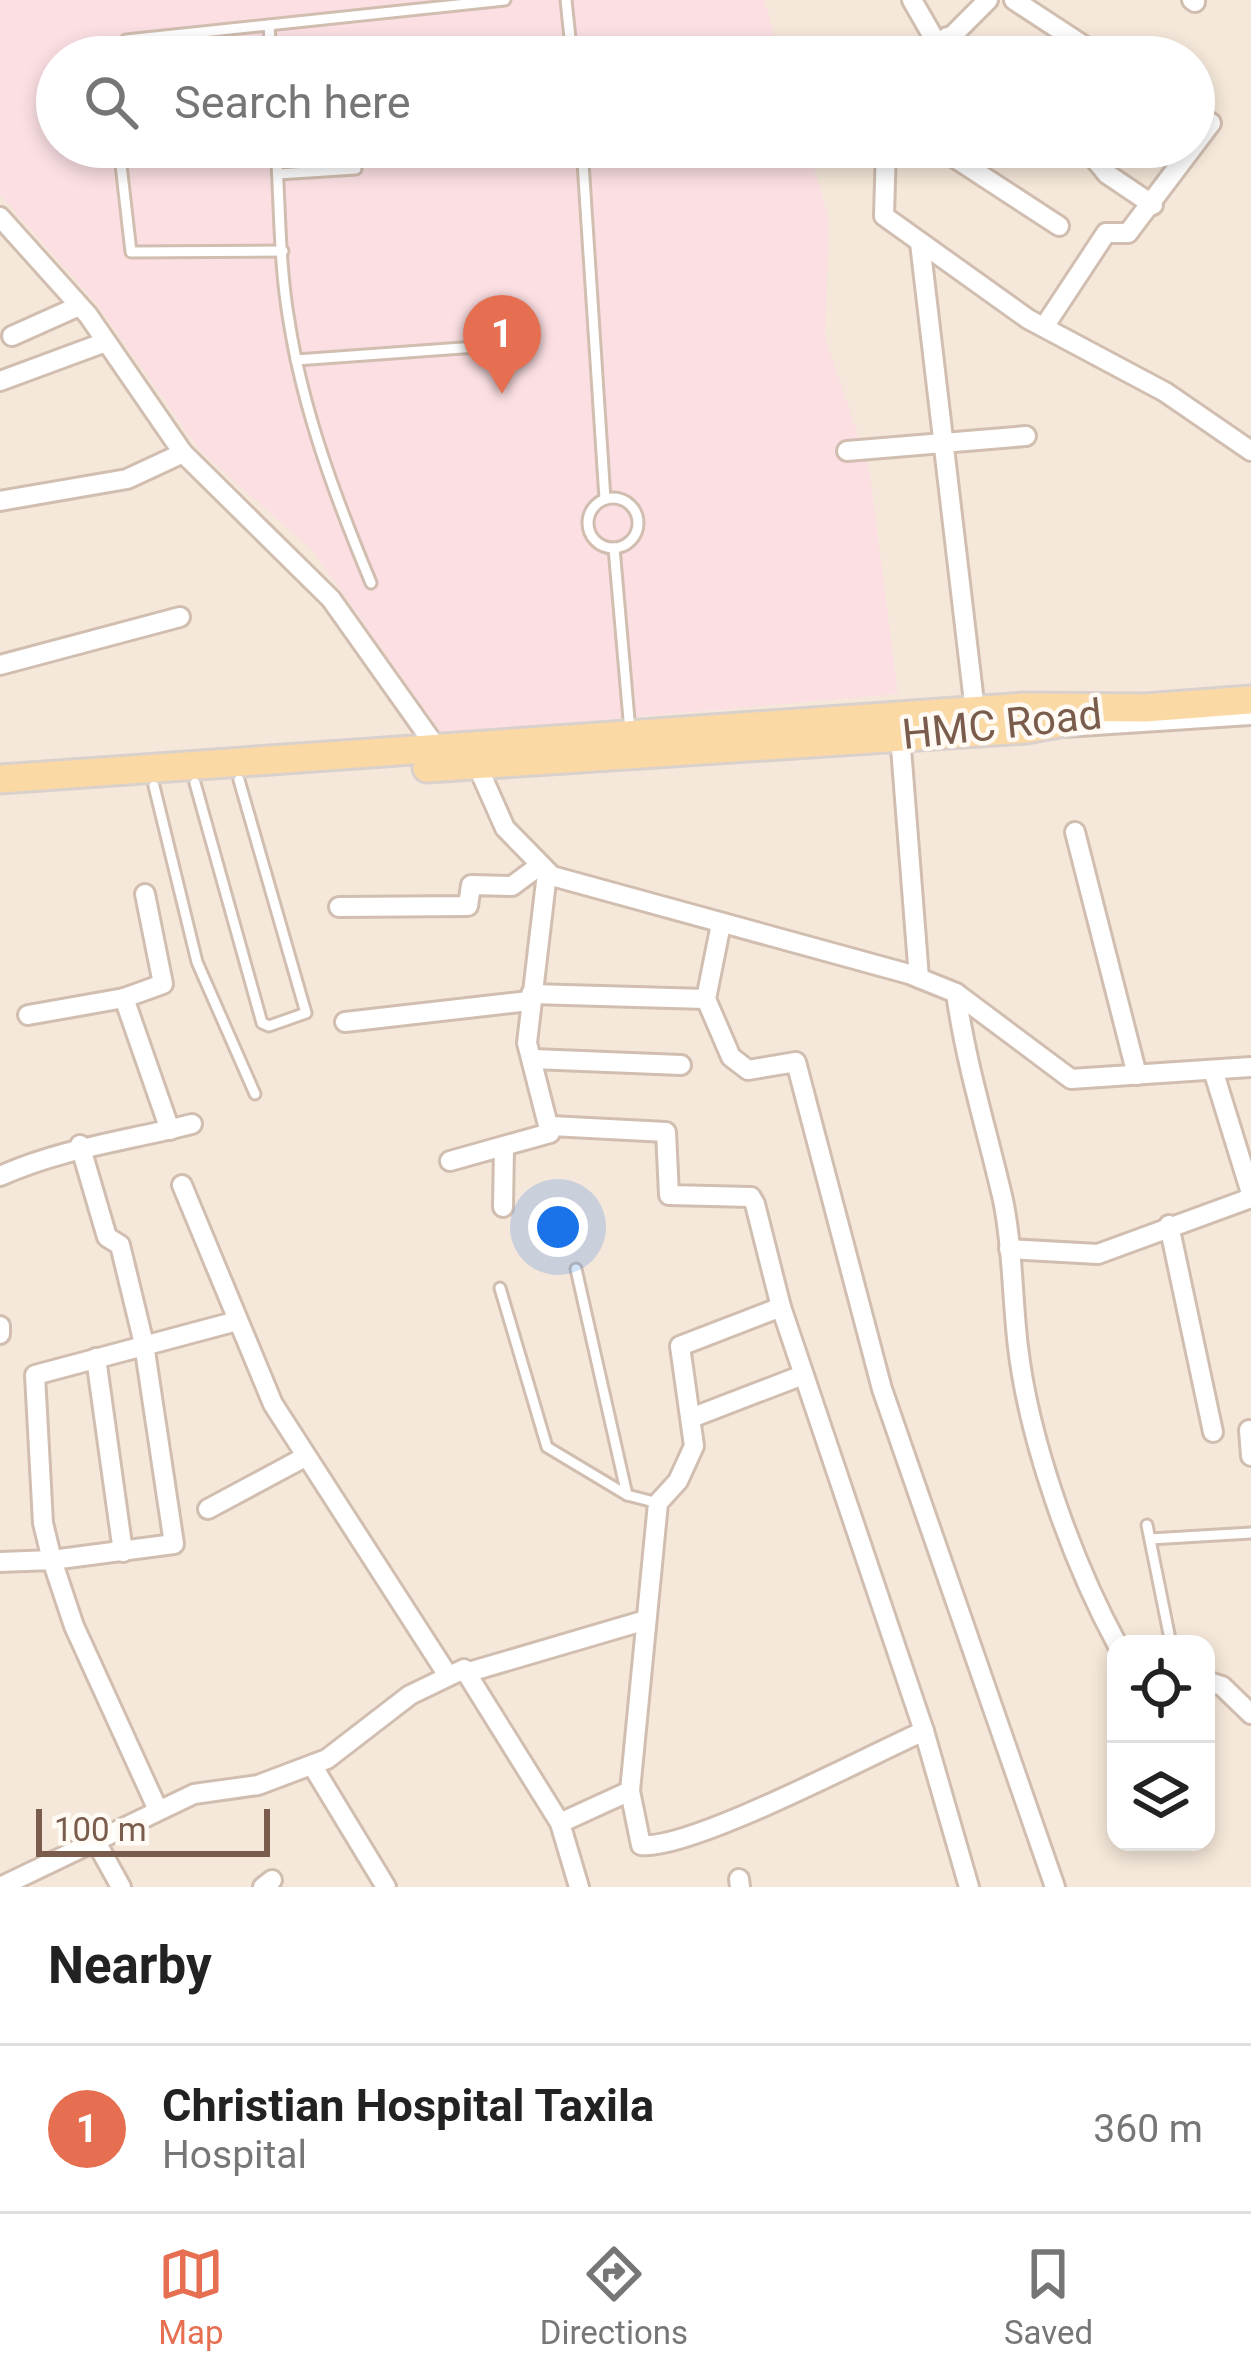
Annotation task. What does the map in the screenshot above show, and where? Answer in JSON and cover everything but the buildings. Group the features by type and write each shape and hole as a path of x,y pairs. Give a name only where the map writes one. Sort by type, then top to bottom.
{"main road":[{"name":"HMC Road","path":"0,779 454,760 631,744 900,735 1026,718 1251,700"},
{"name":"HMC Road","path":"0,797 239,780 975,711 1026,718"}],"street":[{"path":"912,0 933,36"},
{"path":"950,36 988,0"},
{"path":"1014,0 1069,36"},
{"path":"885,168 884,217 1044,328 1165,392 1251,452"},
{"path":"970,168 1059,226"},
{"path":"1102,168 1153,205"},
{"path":"1044,328 1106,233 1128,233 1179,168"},
{"path":"0,217 80,306 183,453 331,599 505,828 543,870 721,925 919,978 956,993 1071,1079 1251,1067"},
{"path":"920,244 975,711"},
{"path":"12,336 80,306"},
{"path":"0,381 104,343"},
{"path":"848,451 1026,436"},
{"path":"0,502 127,479 183,453"},
{"path":"0,665 179,617"},
{"path":"1026,718 1251,688"},
{"path":"1026,718 1251,716"},
{"path":"900,735 919,978"},
{"path":"1075,832 1137,1075"},
{"path":"339,907 468,906 471,885 512,886 543,870"},
{"path":"450,1161 542,1139 550,1126 527,1043 543,870"},
{"path":"28,1015 124,998 163,984 145,894"},
{"path":"721,925 706,999 730,1057 740,1065 764,1069 796,1062 882,1389 1055,1887"},
{"path":"956,993 967,1071 1003,1202 1018,1351 1037,1432 1077,1555 1113,1635"},
{"path":"345,1022 530,997 706,999"},
{"path":"124,998 170,1130"},
{"path":"533,1059 681,1065"},
{"path":"1009,1249 1098,1255 1251,1195 1213,1070"},
{"path":"0,1176 80,1145 119,1144 192,1124"},
{"path":"550,1126 666,1132 669,1195 751,1198 803,1375 924,1731 968,1887"},
{"path":"0,1562 174,1544 144,1344 120,1245 106,1237 80,1145"},
{"path":"503,1207 504,1148"},
{"path":"182,1185 273,1404 447,1674"},
{"path":"1168,1226 1214,1432"},
{"path":"782,1307 680,1346 692,1456 658,1503 630,1791 641,1845 654,1847 722,1825 924,1731"},
{"path":"158,1810 74,1626 52,1559 43,1523 33,1380 144,1344 237,1321"},
{"path":"96,1358 123,1552"},
{"path":"691,1418 803,1375"},
{"path":"1249,1430 1251,1456"},
{"path":"208,1509 304,1457"},
{"path":"0,1887 194,1794 258,1785 312,1765 447,1674 470,1672 646,1620"},
{"path":"470,1672 560,1823 579,1887"},
{"path":"1215,1684 1251,1714"},
{"path":"312,1765 386,1887"},
{"path":"560,1823 630,1791"},
{"path":"95,1840 121,1887"}],"lane":[{"path":"164,36 505,0"},
{"path":"566,0 570,36"},
{"path":"268,25 269,36"},
{"path":"121,168 131,252 283,251"},
{"path":"278,168 296,360 338,504 371,583"},
{"path":"583,168 605,500"},
{"path":"278,174 356,169"},
{"path":"296,360 490,346"},
{"path":"605,500 628,504 638,522 630,541 614,548 601,545 588,529 592,509 605,500"},
{"path":"614,548 631,744"},
{"path":"195,783 230,920 262,1023 269,1026 306,1013 239,780"},
{"path":"154,786 197,962 255,1094"},
{"path":"576,1269 627,1495"},
{"path":"500,1288 542,1439 627,1495 658,1503"},
{"path":"1147,1525 1169,1635"},
{"path":"1150,1539 1251,1534"}],"shaded area":[{"path":"0,0 1251,0 1251,1887 0,1887"},
{"path":"0,0 764,0 775,36 36,36 36,168 814,168 829,219 825,337 869,468 898,694 442,734 313,551 200,451 95,302 0,195"}],"place":[{"name":"Christian Hospital Taxila","path":"502,394"}]}
